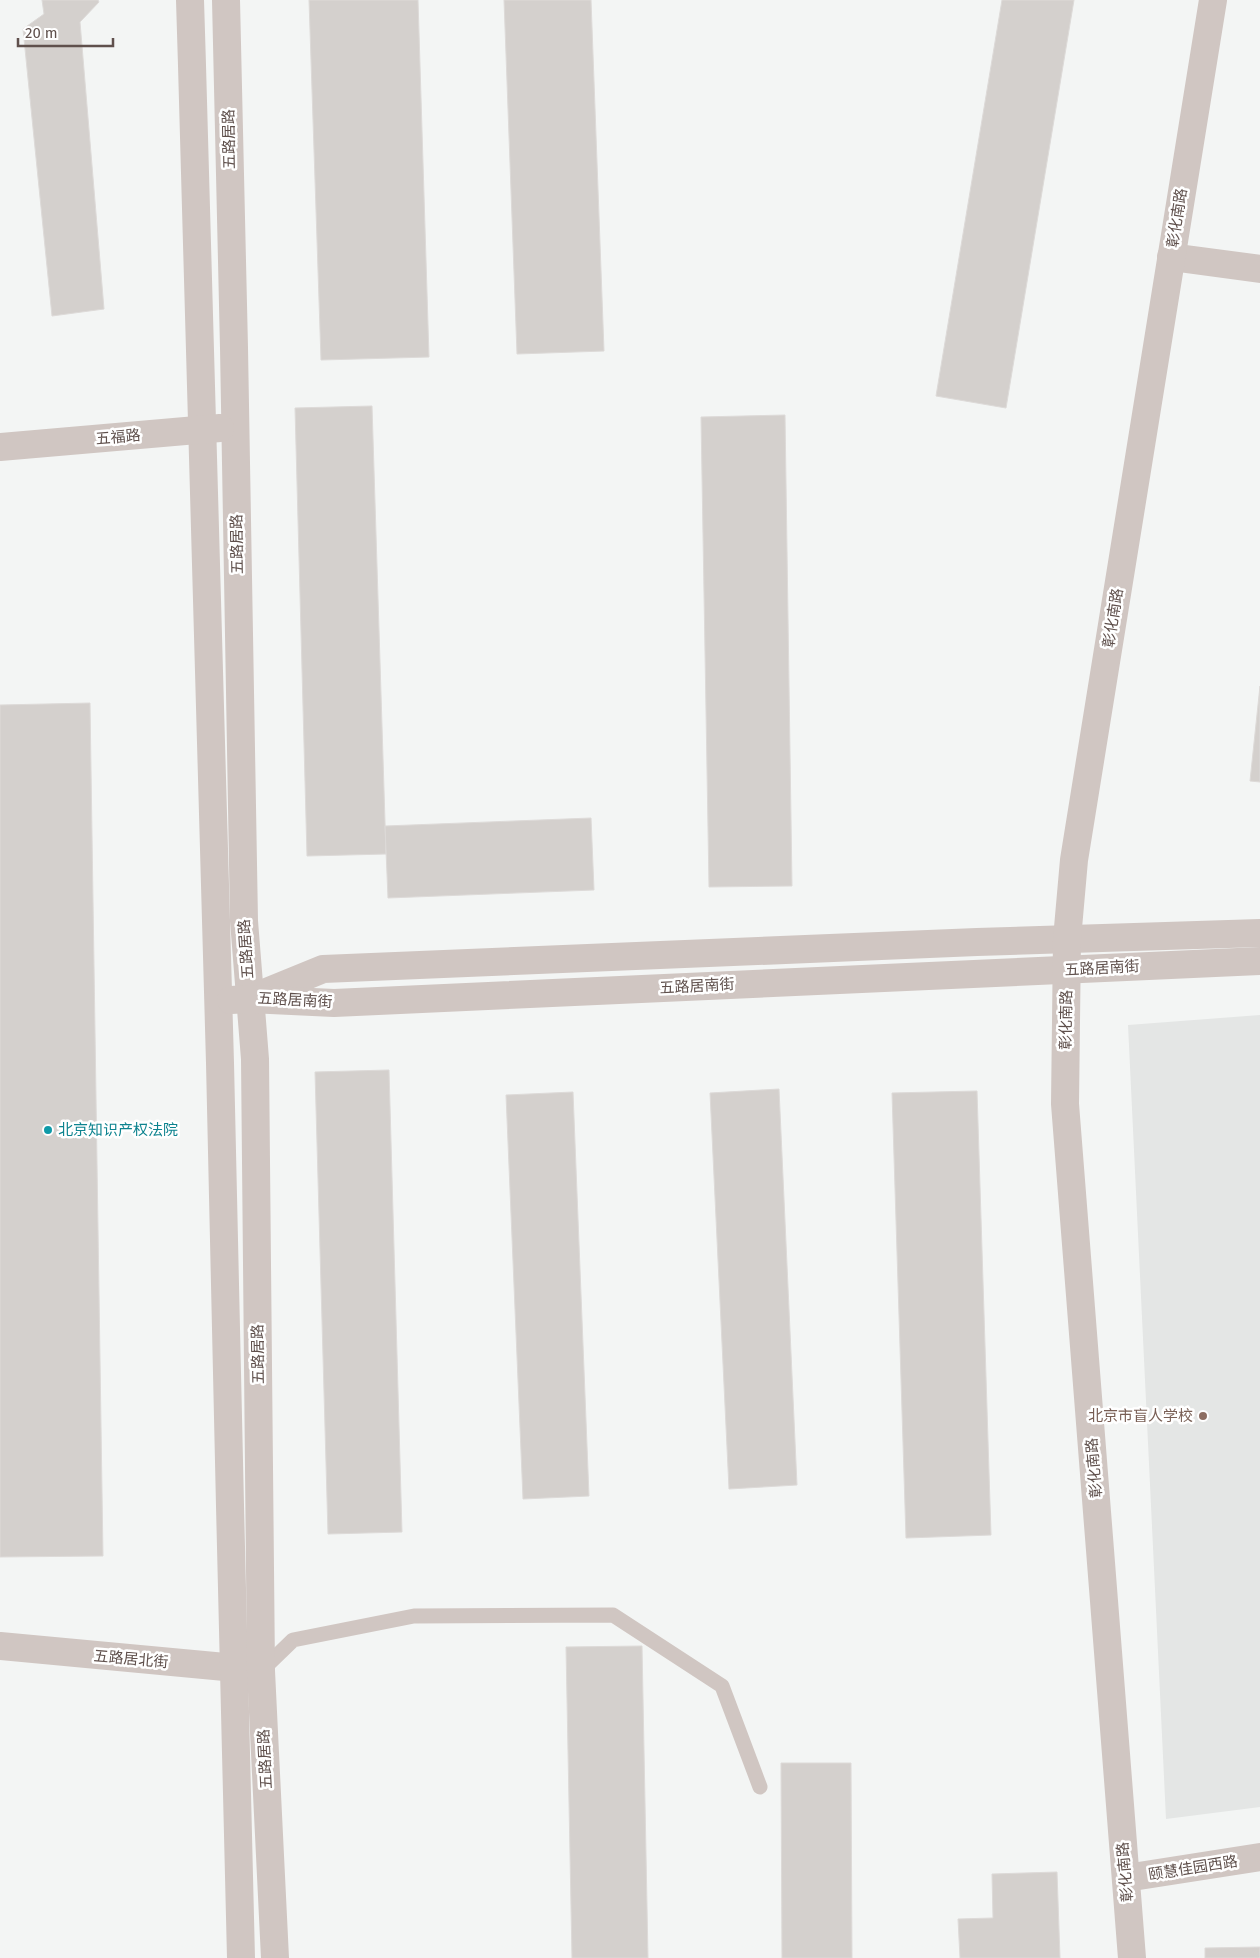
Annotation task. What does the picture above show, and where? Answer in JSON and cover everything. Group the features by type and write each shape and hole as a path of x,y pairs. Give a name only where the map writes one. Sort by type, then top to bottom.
{"street":[{"name":"五路居路","path":"190,0 218,1002 241,1958"},
{"name":"五路居路","path":"226,0 236,427 244,921 255,1059 261,1671 275,1958"},
{"name":"彰化南路","path":"1132,1958 1065,1104 1067,939 1074,860 1213,0"},
{"path":"1171,257 1260,269"},
{"name":"五福路","path":"0,447 236,427"},
{"name":"五路居南街","path":"250,999 323,970 1067,939 1260,933"},
{"name":"五路居南街","path":"250,999 334,1003 1260,961"},
{"path":"218,1002 250,999"},
{"name":"五路居北街","path":"0,1646 261,1671"},
{"name":"颐慧佳园西路","path":"1126,1878 1260,1857"}],"lane":[{"path":"261,1671 293,1640 414,1616 613,1614 722,1686 760,1787"}],"shaded area":[{"name":"北京市盲人学校","path":"1260,1015 1260,1807 1166,1819 1128,1025"}],"building":[{"path":"42,0 98,0 99,2 80,22 104,309 52,316 23,29 44,14"},
{"path":"309,0 418,0 429,357 321,360"},
{"path":"504,0 591,0 604,351 517,354"},
{"path":"1002,0 1074,0 1006,408 936,396"},
{"path":"372,406 386,854 307,856 295,408"},
{"path":"785,415 792,886 709,887 701,417"},
{"path":"1260,686 1260,782 1250,781"},
{"name":"北京知识产权法院","path":"90,703 103,1556 0,1557 0,705"},
{"path":"591,818 594,890 388,898 385,826"},
{"path":"389,1070 402,1532 328,1534 315,1072"},
{"path":"779,1089 797,1485 729,1489 710,1093"},
{"path":"977,1091 991,1535 906,1538 892,1093"},
{"path":"573,1092 589,1496 523,1499 506,1095"},
{"path":"642,1646 648,1958 572,1958 566,1647"},
{"path":"781,1763 851,1763 852,1958 782,1958"},
{"path":"1057,1872 1060,1958 960,1958 958,1919 993,1918 992,1874"},
{"path":"1260,1947 1260,1958 1205,1958 1205,1948"}],"place":[{"name":"北京知识产权法院","path":"48,1130"},
{"name":"北京市盲人学校","path":"1203,1416"}]}
